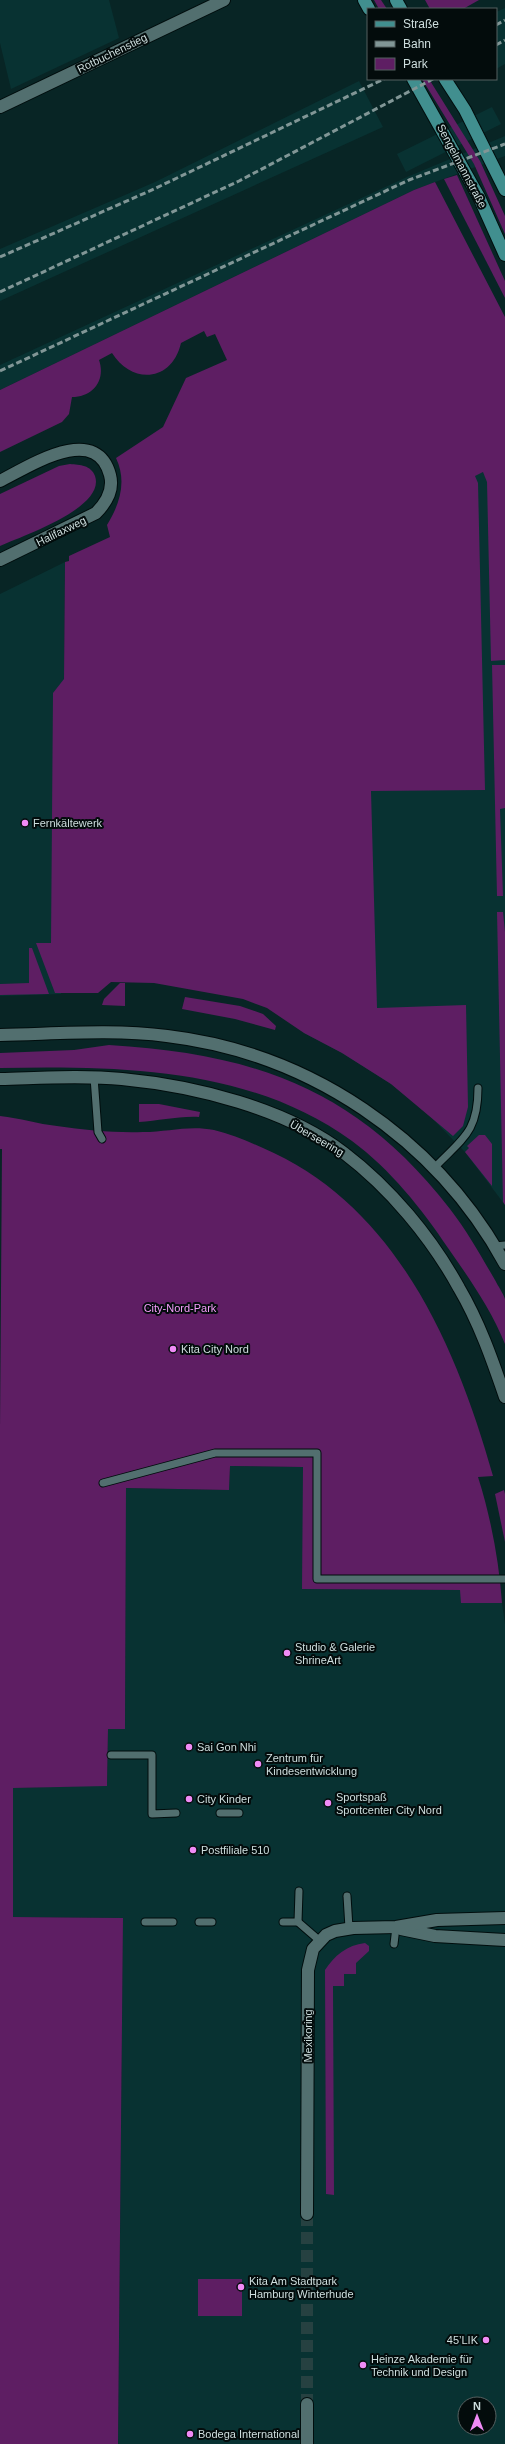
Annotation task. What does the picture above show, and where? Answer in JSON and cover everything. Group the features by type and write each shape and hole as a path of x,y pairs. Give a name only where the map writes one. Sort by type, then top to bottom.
{"main road":[{"name":"Sengelmannstraße","path":"414,80 479,197 505,255"},
{"path":"447,80 465,110 505,190"}],"street":[{"name":"Rotbuchenstieg","path":"0,107 224,0"},
{"name":"Halifaxweg","path":"0,481 58,453 83,449 102,458 109,472 111,486 104,506 96,513 0,560"},
{"path":"0,1035 113,1033 166,1036 217,1045 268,1059 349,1098 388,1125 434,1168 500,1245 505,1264"},
{"name":"Überseering","path":"0,1079 94,1077 122,1078 167,1085 243,1102 298,1125 344,1153 385,1189 424,1234 450,1274 485,1339 505,1397"},
{"path":"320,1940 335,1931 349,1928 396,1927 437,1920 505,1918"},
{"path":"396,1927 435,1936 505,1940"},
{"name":"Mexikoring","path":"307,2214 308,1961 313,1949 320,1940"},
{"path":"307,2404 307,2444"}],"lane":[{"path":"94,1077 98,1132 102,1139"},
{"path":"434,1168 472,1127 478,1109 478,1088"},
{"path":"103,1483 215,1453 317,1452 317,1579 505,1579"},
{"path":"111,1755 152,1755 152,1814 176,1813"},
{"path":"220,1813 239,1813"},
{"path":"298,1922 299,1891"},
{"path":"347,1896 349,1928"},
{"path":"145,1922 173,1922"},
{"path":"199,1922 212,1922"},
{"path":"283,1922 298,1922 320,1940"},
{"path":"394,1944 396,1927"}],"shaded area":[{"path":"0,0 109,0 119,38 11,89 0,43"},
{"path":"505,8 505,64 497,68 497,12"},
{"path":"359,81 383,127 0,301 0,249 155,182"},
{"path":"492,107 501,124 406,172 397,154"},
{"path":"505,136 505,156 414,190 0,390 0,365 407,177"},
{"path":"505,463 505,1205 465,1152 424,1110 391,1084 342,1053 304,1033 312,492 484,472"},
{"path":"65,562 61,994 0,996 0,594"},
{"path":"230,1466 303,1467 303,1589 461,1590 461,1603 502,1603 505,1624 505,2444 118,2444 123,1918 13,1917 13,1788 107,1785 108,1729 125,1729 126,1488 229,1490"}],"green space":[{"path":"374,0 381,0 386,8 378,8"},
{"path":"425,0 479,0 465,8 429,8"},
{"path":"423,80 430,80 480,161 505,216 505,234 474,164"},
{"path":"457,175 505,281 505,298 444,179"},
{"path":"435,182 505,317 505,660 491,661 487,482 483,472 475,476 478,483 485,790 371,791 377,1008 466,1005 468,1107 463,1126 453,1136 391,1084 342,1053 304,1033 267,1008 243,999 154,983 111,982 98,993 55,993 36,943 51,943 53,693 64,679 65,562 69,561 69,556 110,537 107,525 112,517 118,501 121,484 121,475 116,458 163,427 186,378 227,360 215,334 207,337 204,331 181,343 176,356 169,366 160,372 151,375 140,374 130,370 120,363 112,353 99,360 101,374 96,386 92,391 86,394 72,397 69,414 62,422 0,452 0,390 414,190"},
{"path":"70,464 85,466 93,472 95,476 95,488 88,499 76,510 60,519 43,528 0,546 0,494 59,466"},
{"path":"492,665 505,665 505,808 500,809 503,896 497,896"},
{"path":"497,912 503,912 505,932 505,1205 503,1202"},
{"path":"29,948 32,948 49,994 0,995 0,984 29,983"},
{"path":"120,983 125,983 125,1006 102,1005 104,999"},
{"path":"185,997 240,1006 263,1014 276,1026 275,1030 235,1019 182,1009"},
{"path":"109,1045 162,1050 211,1058 257,1069 300,1085 340,1107 378,1134 415,1168 450,1209 479,1253 505,1299 505,1344 493,1318 472,1282 416,1204 392,1177 366,1152 352,1141 313,1117 271,1098 227,1085 183,1076 91,1068 0,1068 0,1053 74,1050"},
{"path":"139,1104 159,1104 200,1112 199,1117 184,1117 139,1122"},
{"name":"City-Nord-Park","path":"0,1116 50,1125 111,1132 152,1132 196,1128 214,1130 263,1148 310,1173 350,1205 384,1242 414,1284 439,1330 460,1378 478,1427 493,1476 478,1477 494,1540 502,1603 461,1603 460,1590 302,1589 303,1467 230,1466 229,1490 126,1488 125,1729 108,1729 107,1786 13,1788 13,1917 123,1918 118,2444 0,2444 0,1429 2,1149 0,1149"},
{"path":"479,1135 485,1135 492,1144 492,1186 465,1152 469,1148 467,1146"},
{"path":"504,1490 505,1494 505,1542 495,1494"},
{"path":"365,1943 369,1946 369,1951 356,1963 356,1974 344,1974 344,1986 333,1986 334,2195 326,2194 325,1970 342,1952 352,1946"},
{"path":"198,2279 242,2279 242,2316 198,2316"}],"tunnel":[{"path":"307,2214 307,2404"}],"railway":[{"path":"497,24 505,20"},
{"path":"497,44 505,40"},
{"path":"0,257 154,189 382,80"},
{"path":"0,292 239,181 431,80"},
{"path":"0,371 409,180 505,144"}],"place":[{"name":"Fernkältewerk","path":"25,823"},
{"name":"Kita City Nord","path":"173,1349"},
{"name":"Studio & Galerie ShrineArt","path":"287,1653"},
{"name":"Sai Gon Nhi","path":"189,1747"},
{"name":"Zentrum für Kindesentwicklung","path":"258,1764"},
{"name":"City Kinder","path":"189,1799"},
{"name":"Sportspaß Sportcenter City Nord","path":"328,1803"},
{"name":"Postfiliale 510","path":"193,1850"},
{"name":"Kita Am Stadtpark Hamburg Winterhude","path":"241,2287"},
{"name":"45’LIK","path":"486,2340"},
{"name":"Heinze Akademie für Technik und Design","path":"363,2365"},
{"name":"Bodega International","path":"190,2434"}]}
